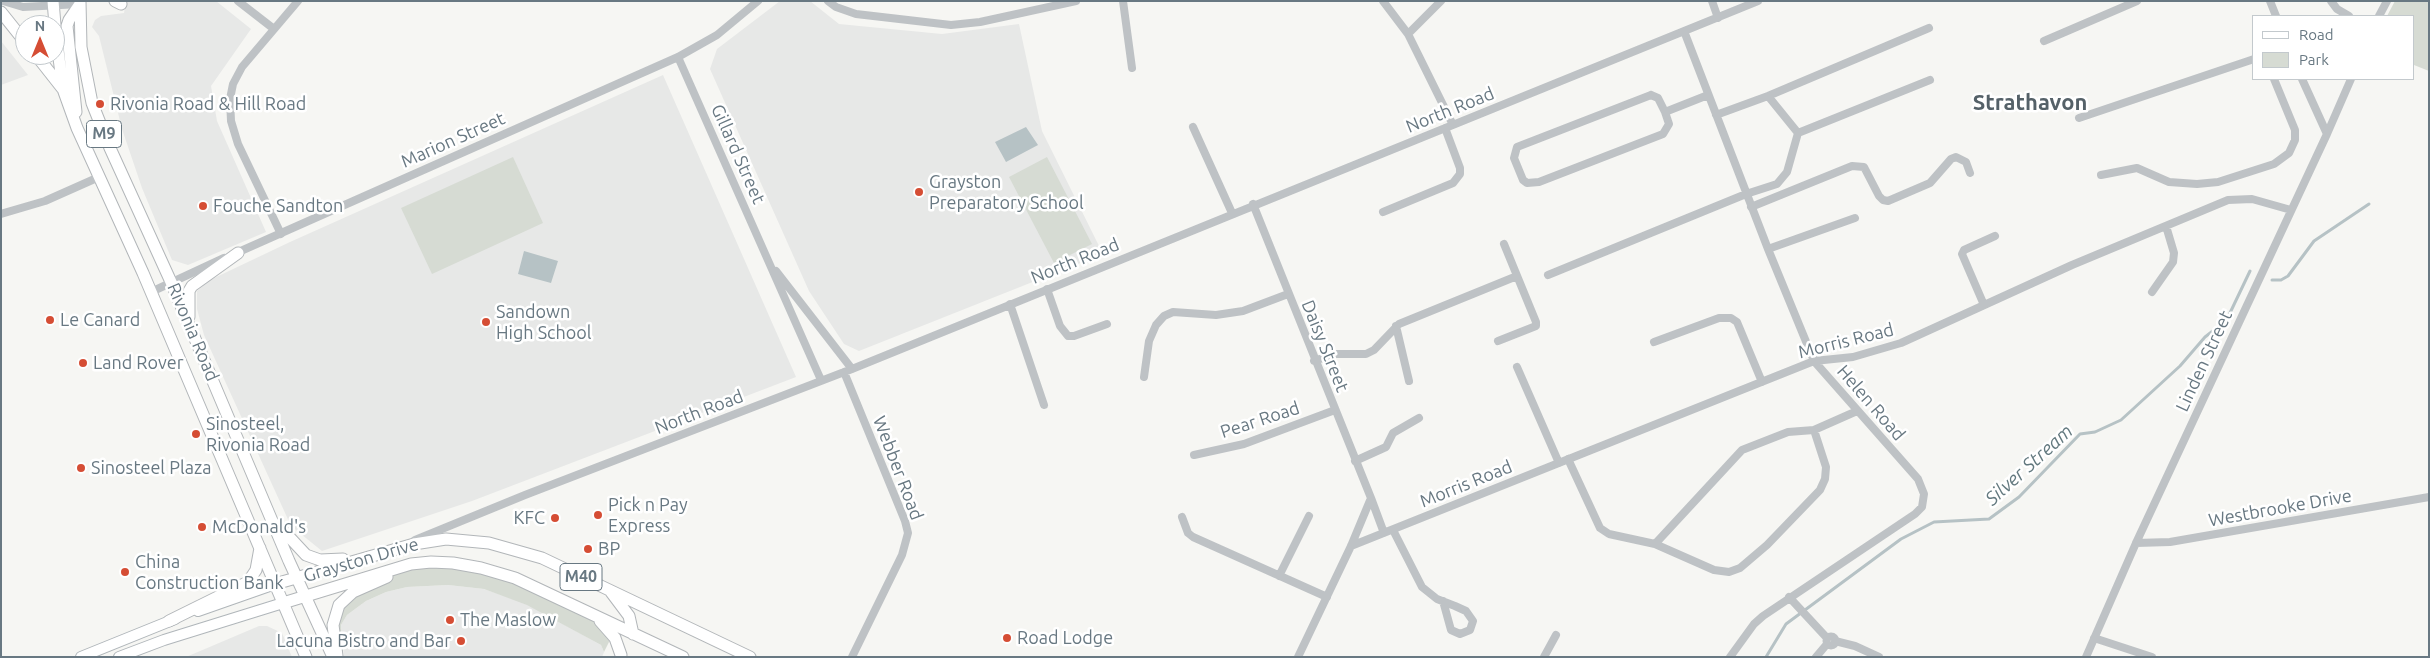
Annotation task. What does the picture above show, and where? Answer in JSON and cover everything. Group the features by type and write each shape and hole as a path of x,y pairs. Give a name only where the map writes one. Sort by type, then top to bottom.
{"main road":[{"path":"78,128 67,26 71,15 80,3"},
{"name":"Rivonia Road","path":"80,3 81,47 92,103 333,657"},
{"path":"1,12 15,30"},
{"path":"44,65 63,89"},
{"name":"Rivonia Road","path":"60,65 63,89 78,128 151,292 306,657"},
{"path":"189,325 188,299 192,286 238,252"},
{"path":"268,511 292,542 308,556 326,560 368,557"},
{"name":"Grayston Drive","path":"81,657 169,622 275,584 402,546 446,540 498,544 542,558 750,657"},
{"path":"169,622 248,582 256,570 260,547"},
{"path":"337,657 333,625 336,610 341,603 353,592 421,562"},
{"name":"Grayston Drive","path":"119,657 164,640 421,562 453,563 500,573 591,613 683,657"},
{"path":"610,590 629,616 633,634"},
{"path":"591,613 615,638 621,655"}],"street":[{"path":"3,1 23,7 54,3 80,3"},
{"path":"238,1 274,29"},
{"path":"281,234 238,144 230,110 233,84 242,68 298,1"},
{"name":"Marion Street","path":"151,292 678,57 717,35 758,1"},
{"path":"828,1 836,8 856,14 951,25 980,22 1076,1"},
{"path":"1124,1 1132,68"},
{"path":"1383,1 1408,34 1449,126 1460,168 1460,174 1453,183 1383,212"},
{"path":"1408,34 1441,1"},
{"path":"1712,1 1718,18"},
{"name":"North Road","path":"402,546 562,481 848,370 1253,204 1758,1"},
{"path":"2044,41 2137,1"},
{"path":"2270,1 2276,15"},
{"path":"2331,1 2337,9 2347,15"},
{"path":"2380,15 2387,1"},
{"path":"1716,115 1768,96 1929,28"},
{"name":"Helen Road","path":"1684,31 1751,207 1814,361 1918,479 1924,494 1922,507 1789,597 1754,624 1730,657"},
{"name":"Gillard Street","path":"678,57 821,380"},
{"path":"2079,118 2252,60"},
{"path":"1798,133 1930,80"},
{"path":"2101,175 2137,168 2169,182 2197,184 2218,182 2274,164 2290,153 2295,140 2295,130 2274,80"},
{"path":"2302,80 2327,134"},
{"name":"Linden Street","path":"2086,657 2136,543 2351,80"},
{"path":"1665,112 1708,95"},
{"path":"1646,96 1658,98 1665,112 1669,124 1663,134 1539,182 1528,183 1523,180 1514,158 1517,148 1523,144 1646,96"},
{"path":"1768,96 1798,133"},
{"path":"1193,127 1232,213"},
{"path":"1548,274 1746,194 1774,185 1783,179 1798,133"},
{"path":"1751,207 1852,166 1864,167 1869,173 1879,196 1883,200 1888,201 1930,184 1951,158 1956,157 1966,162 1970,173"},
{"path":"1,214 45,201 99,177"},
{"name":"Morris Road","path":"1351,546 1814,361 1853,357 1892,347 2072,265 2233,198 2252,199 2291,210"},
{"name":"Daisy Street","path":"1253,204 1384,533"},
{"path":"1768,250 1855,218"},
{"path":"2152,292 2173,262 2174,253 2166,226"},
{"path":"1984,305 1962,254 1964,250 1995,236"},
{"path":"1498,341 1536,326 1536,318 1504,244"},
{"name":"Gillard Street","path":"770,264 848,370"},
{"path":"1314,361 1335,354 1366,354 1374,350 1396,326 1517,276"},
{"path":"1046,289 1060,326 1068,336 1074,336 1107,324"},
{"path":"1144,377 1149,341 1156,325 1164,316 1173,312 1216,315 1243,311 1288,294"},
{"path":"1010,304 1044,405"},
{"path":"1654,342 1719,318 1731,318 1737,322 1762,382"},
{"path":"1396,326 1409,381"},
{"path":"1516,367 1559,463"},
{"name":"Webber Road","path":"848,370 908,533 902,555 852,657"},
{"name":"Pear Road","path":"1194,455 1244,444 1335,410"},
{"path":"1655,544 1742,450 1788,432 1814,430 1857,411"},
{"path":"1355,461 1386,447 1394,433 1419,418"},
{"path":"1568,460 1600,528 1619,538 1655,544 1720,572 1734,571 1743,566 1767,545 1824,484 1826,467 1814,430"},
{"name":"Westbrooke Drive","path":"2136,543 2178,541 2429,497"},
{"path":"1298,657 1351,546 1371,498"},
{"path":"1279,576 1309,516"},
{"path":"1182,517 1188,533 1193,537 1327,597"},
{"path":"1394,530 1422,587 1427,593 1466,611 1473,625 1470,630 1460,634 1451,630 1443,601"},
{"path":"1789,597 1830,641 1854,646 1879,657"},
{"path":"1544,657 1556,635"},
{"path":"2094,638 2152,657"},
{"path":"1816,657 1830,641"}],"shaded area":[{"path":"126,1 216,1 251,29 211,86 217,121 266,232 188,265 172,260 142,188 122,129 99,36 92,27 95,20 101,16 124,13"},
{"name":"Grayston Preparatory School","path":"780,1 810,1 839,24 942,34 1019,24 1042,131 1103,254 859,351 844,344 809,291 710,69 717,49"},
{"path":"1,41 15,59 15,65 20,65 28,75 1,85"},
{"name":"Sandown High School","path":"663,75 796,377 472,501 322,551 291,526 204,335 197,309 197,291 210,280 290,242"},
{"path":"1026,127 1038,145 1006,162 995,142"},
{"path":"524,251 558,261 551,283 518,274"},
{"name":"The Maslow","path":"448,585 484,589 527,604 601,645 604,652 602,657 344,657 341,625 347,615 366,601 386,592 407,587"},
{"path":"259,626 267,626 282,633 292,657 186,657"}],"green space":[{"path":"2395,1 2429,1 2429,71 2415,65 2415,15 2388,15"},
{"path":"513,157 543,223 432,274 401,208"},
{"path":"1047,157 1092,244 1054,263 1009,177"},
{"path":"422,564 471,567 618,624 604,652 601,645 527,605 484,589 448,585 407,587 386,592 366,601 347,615 341,625 343,655 336,655 331,626 353,591"}],"waterway":[{"path":"2272,280 2281,280 2288,276 2314,241 2369,204"},
{"name":"Silver Stream","path":"1766,657 1786,624 1901,539 1934,522 1989,519 2019,497 2080,434 2095,432 2121,420 2180,366 2205,337 2223,323 2229,315 2250,271"}],"place":[{"name":"Rivonia Road & Hill Road","path":"100,104"},
{"name":"Grayston Preparatory School","path":"919,192"},
{"name":"Fouche Sandton","path":"203,206"},
{"name":"Le Canard","path":"50,320"},
{"name":"Sandown High School","path":"486,322"},
{"name":"Land Rover","path":"83,363"},
{"name":"Sinosteel, Rivonia Road","path":"196,434"},
{"name":"Sinosteel Plaza","path":"81,468"},
{"name":"Pick n Pay Express","path":"598,515"},
{"name":"KFC","path":"555,518"},
{"name":"McDonald's","path":"202,527"},
{"name":"BP","path":"588,549"},
{"name":"China Construction Bank","path":"125,572"},
{"name":"The Maslow","path":"450,620"},
{"name":"Road Lodge","path":"1007,638"},
{"name":"Lacuna Bistro and Bar","path":"461,641"}],"district":[{"name":"Strathavon","path":"2030,103"}]}
